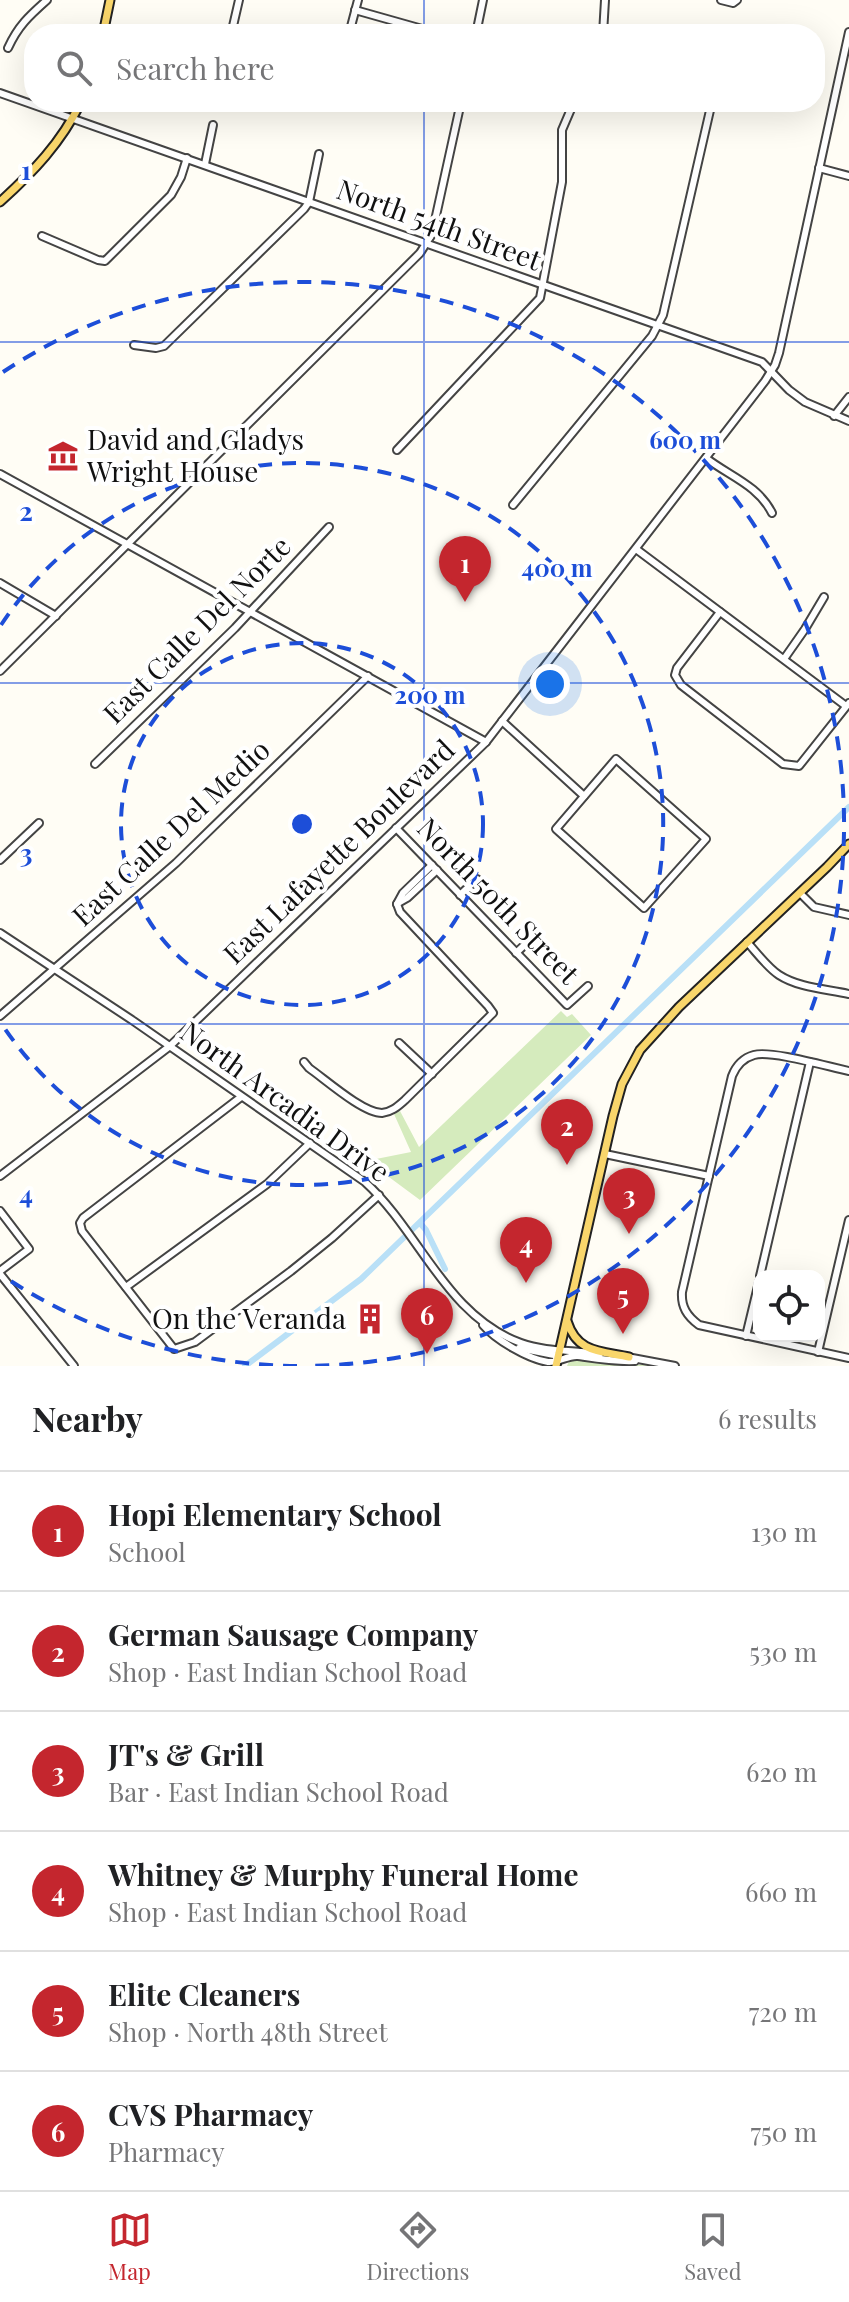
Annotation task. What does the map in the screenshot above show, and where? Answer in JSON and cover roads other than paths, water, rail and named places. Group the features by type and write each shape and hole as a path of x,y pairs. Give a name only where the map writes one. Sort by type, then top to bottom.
{"main road":[{"path":"105,24 110,0"},
{"path":"0,202 46,157 76,112"},
{"path":"557,1363 619,1095 640,1050 679,1007 849,844"},
{"path":"567,1321 571,1334 580,1345 629,1357"}],"street":[{"path":"8,48 24,20 47,0"},
{"path":"233,24 239,0"},
{"path":"352,24 358,0"},
{"path":"478,24 483,0"},
{"path":"604,24 605,0"},
{"path":"721,0 737,1"},
{"path":"355,10 405,24"},
{"name":"East Lafayette Boulevard","path":"0,1176 170,1046 486,742 772,371 779,353 849,32"},
{"path":"839,76 849,78"},
{"name":"North 54th Street","path":"0,93 24,101"},
{"name":"North 54th Street","path":"55,112 762,362 805,402 849,421"},
{"path":"0,671 428,243 459,112"},
{"path":"397,450 540,298 562,182 562,130 570,112"},
{"path":"513,505 658,325 663,315 710,112"},
{"path":"205,164 213,125"},
{"path":"134,345 164,346 309,202 319,154"},
{"path":"42,236 103,261 171,195 187,158"},
{"path":"819,168 849,176"},
{"path":"834,416 849,397"},
{"path":"706,458 765,498 772,513"},
{"path":"0,474 486,742"},
{"name":"East Calle Del Norte","path":"95,764 250,612 329,527"},
{"path":"636,549 848,705 799,766 783,764 681,685 675,675 677,668 720,612"},
{"path":"0,583 56,616"},
{"path":"784,659 824,597"},
{"name":"East Calle Del Medio","path":"0,1016 174,865 368,676"},
{"path":"502,721 584,796"},
{"path":"616,759 706,839 644,908 556,829 584,796 616,759"},
{"path":"0,860 39,823"},
{"name":"North 50th Street","path":"396,828 567,1005 588,986"},
{"path":"304,1062 364,1107 386,1113 432,1074 493,1013 400,912 397,904 403,893 434,868"},
{"path":"460,895 477,879"},
{"path":"800,893 814,907 849,915"},
{"name":"North Arcadia Drive","path":"0,933 350,1170 379,1195 406,1227 447,1286 479,1320 520,1342 544,1348 642,1360"},
{"path":"516,953 536,934"},
{"path":"747,942 786,979 849,994"},
{"path":"399,1043 432,1074"},
{"path":"849,1071 763,1053 742,1061 732,1076 682,1292 685,1311 699,1325 849,1358"},
{"path":"761,1270 810,1062"},
{"path":"241,1097 80,1223 82,1231 174,1349 195,1342 291,1271 379,1195"},
{"path":"126,1287 267,1184 310,1143"},
{"path":"605,1154 709,1176"},
{"path":"0,1211 29,1249 0,1272 74,1366"},
{"path":"818,1352 849,1220"},
{"path":"746,1336 753,1307"},
{"path":"479,1320 492,1335 511,1346 554,1355 557,1363 574,1355 675,1366"}],"waterway":[{"path":"245,1366 361,1279 849,807"},
{"path":"420,1223 445,1269"}],"place":[{"name":"David and Gladys Wright House","path":"63,456"},
{"name":"Hopi Elementary School","path":"465,602"},
{"name":"German Sausage Company","path":"567,1165"},
{"name":"JT's & Grill","path":"629,1234"},
{"name":"Whitney & Murphy Funeral Home","path":"526,1283"},
{"name":"On the Veranda","path":"370,1319"},
{"name":"Elite Cleaners","path":"623,1334"},
{"name":"CVS Pharmacy","path":"427,1354"}]}
